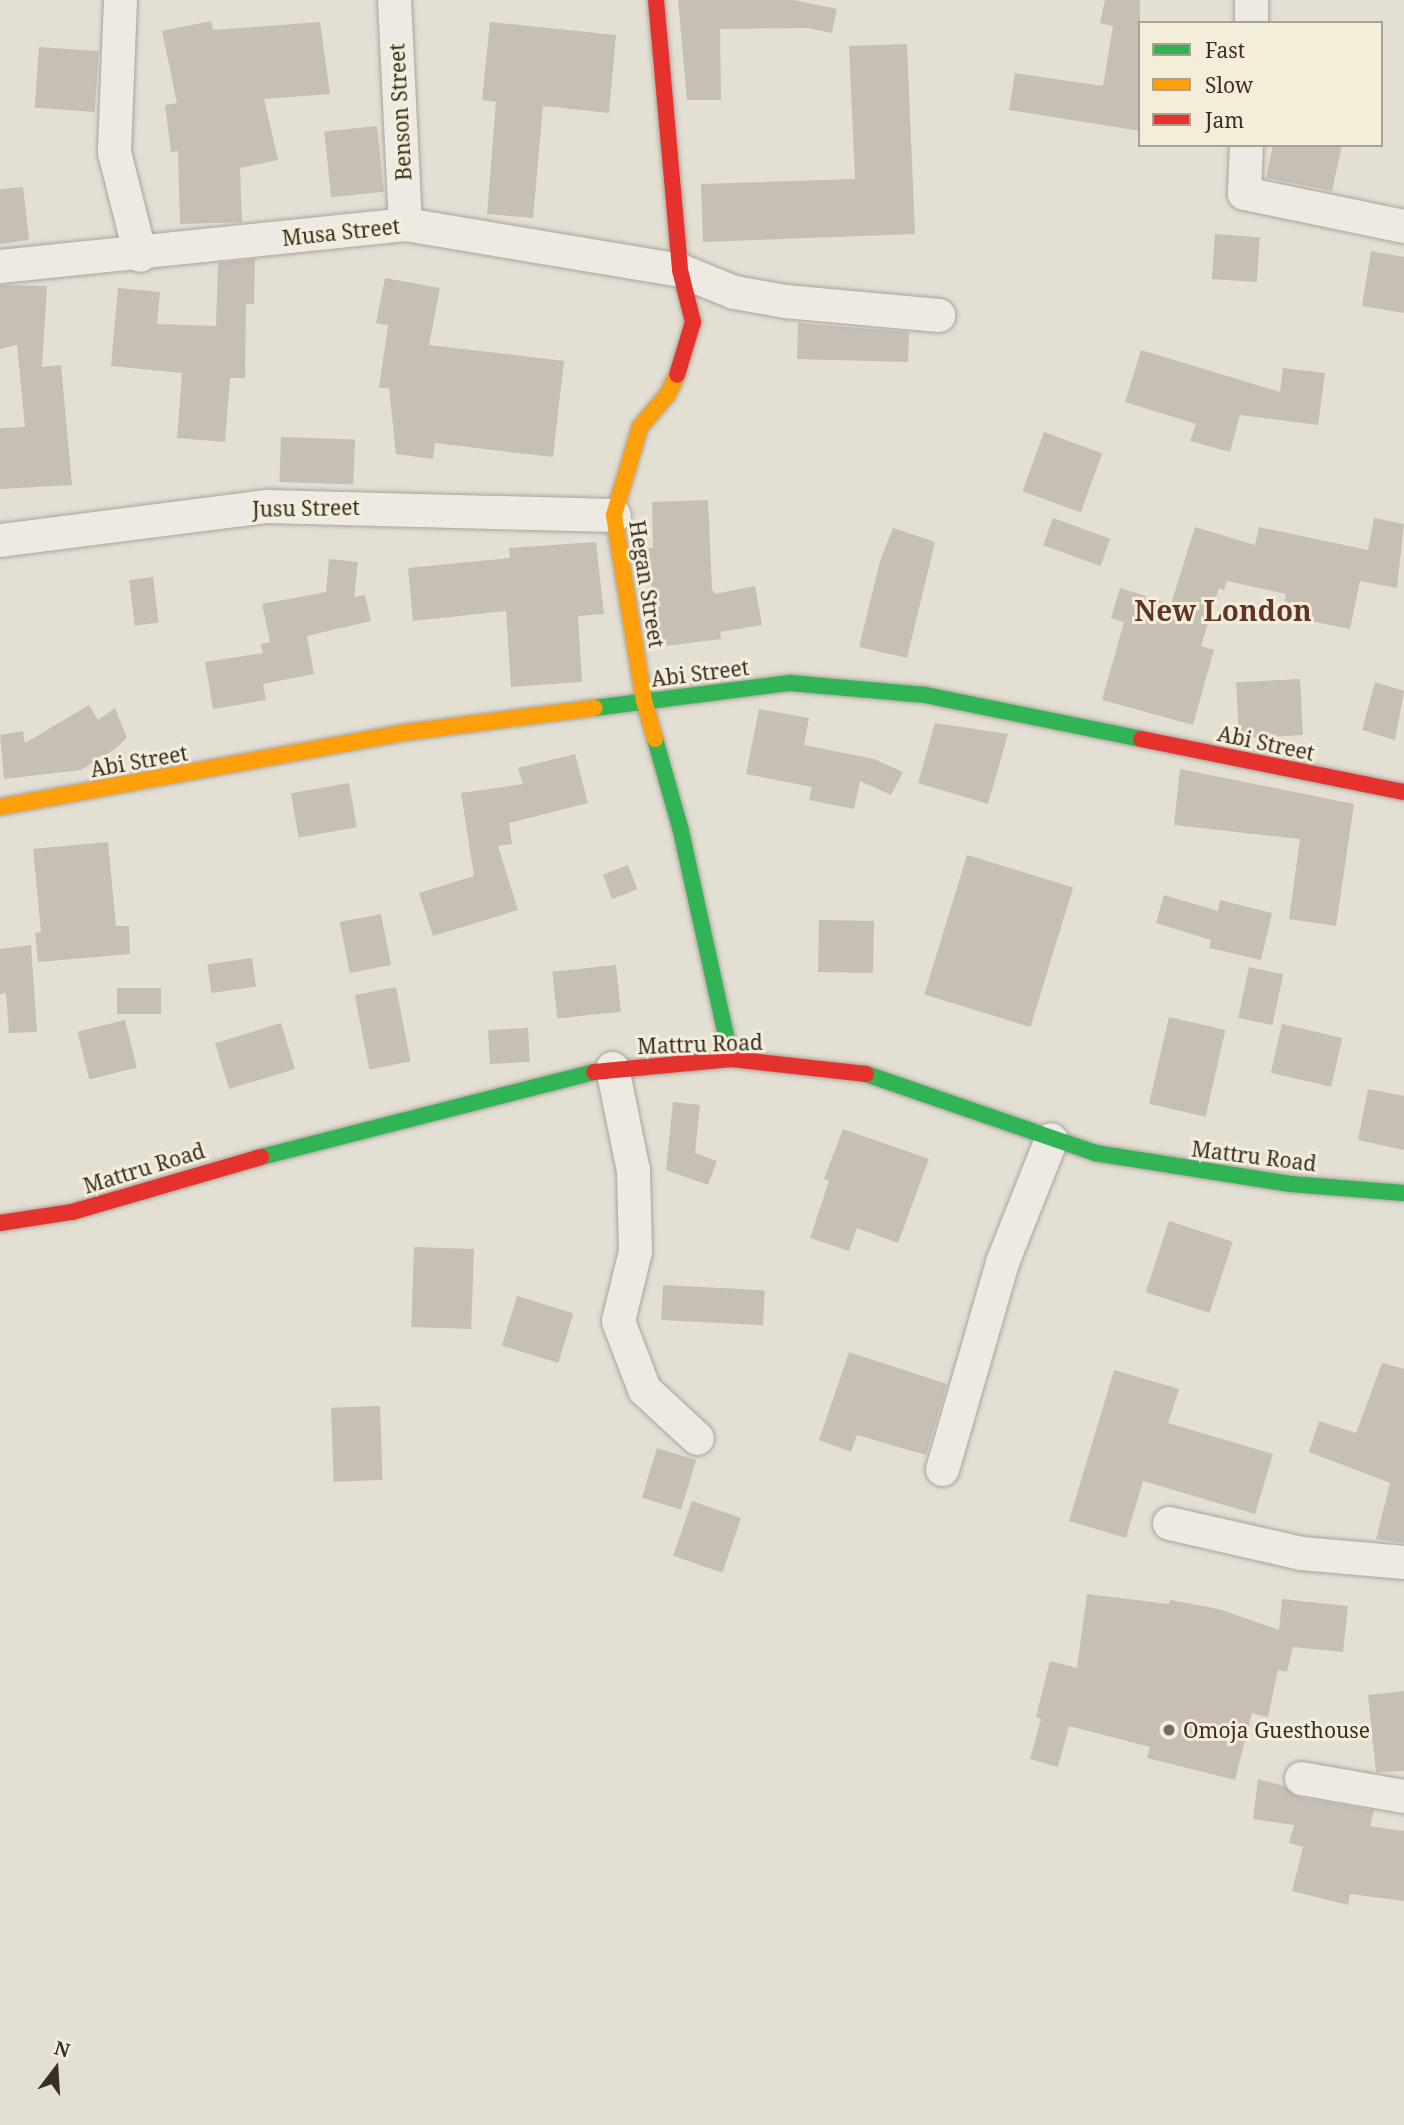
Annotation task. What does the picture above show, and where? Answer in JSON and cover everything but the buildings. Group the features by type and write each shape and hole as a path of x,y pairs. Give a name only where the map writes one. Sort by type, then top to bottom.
{"street":[{"path":"120,0 114,152 140,255"},
{"name":"Benson Street","path":"394,0 405,224"},
{"name":"Hegan Street","path":"656,0 680,270 692,322 683,362 668,394 640,428 614,514 644,701 681,831 731,1059"},
{"path":"1251,0 1251,21"},
{"path":"1246,147 1244,193 1404,226"},
{"name":"Musa Street","path":"0,266 140,255 405,224 680,270 734,292 785,301 938,315"},
{"name":"Jusu Street","path":"0,540 267,506 614,514"},
{"name":"Abi Street","path":"0,807 409,732 790,683 925,695 1404,792"},
{"name":"Mattru Road","path":"0,1223 72,1212 334,1136 612,1068 731,1059 831,1067 883,1077 1095,1153 1189,1170 1404,1193"},
{"path":"612,1068 633,1170 635,1251 618,1321 644,1389 697,1438"},
{"path":"942,1469 1002,1262 1051,1139"},
{"path":"1170,1523 1301,1553 1404,1562"},
{"path":"1301,1777 1404,1796"}],"traffic: fast":[{"path":"594,708 790,683 925,695 1141,739"},
{"path":"655,739 681,831 731,1059"},
{"path":"261,1157 594,1072"},
{"path":"866,1074 1095,1153 1291,1184 1404,1193"}],"traffic: slow":[{"path":"655,739 644,701 614,515 640,427 668,394 677,375"},
{"path":"0,807 409,732 594,708"}],"traffic: jam":[{"path":"656,0 680,270 693,322 677,375"},
{"path":"1141,739 1404,792"},
{"path":"594,1072 731,1059 866,1074"},
{"path":"0,1223 72,1212 261,1157"}],"place":[{"name":"Omoja Guesthouse","path":"1169,1730"}],"district":[{"name":"New London","path":"1223,610"}]}
